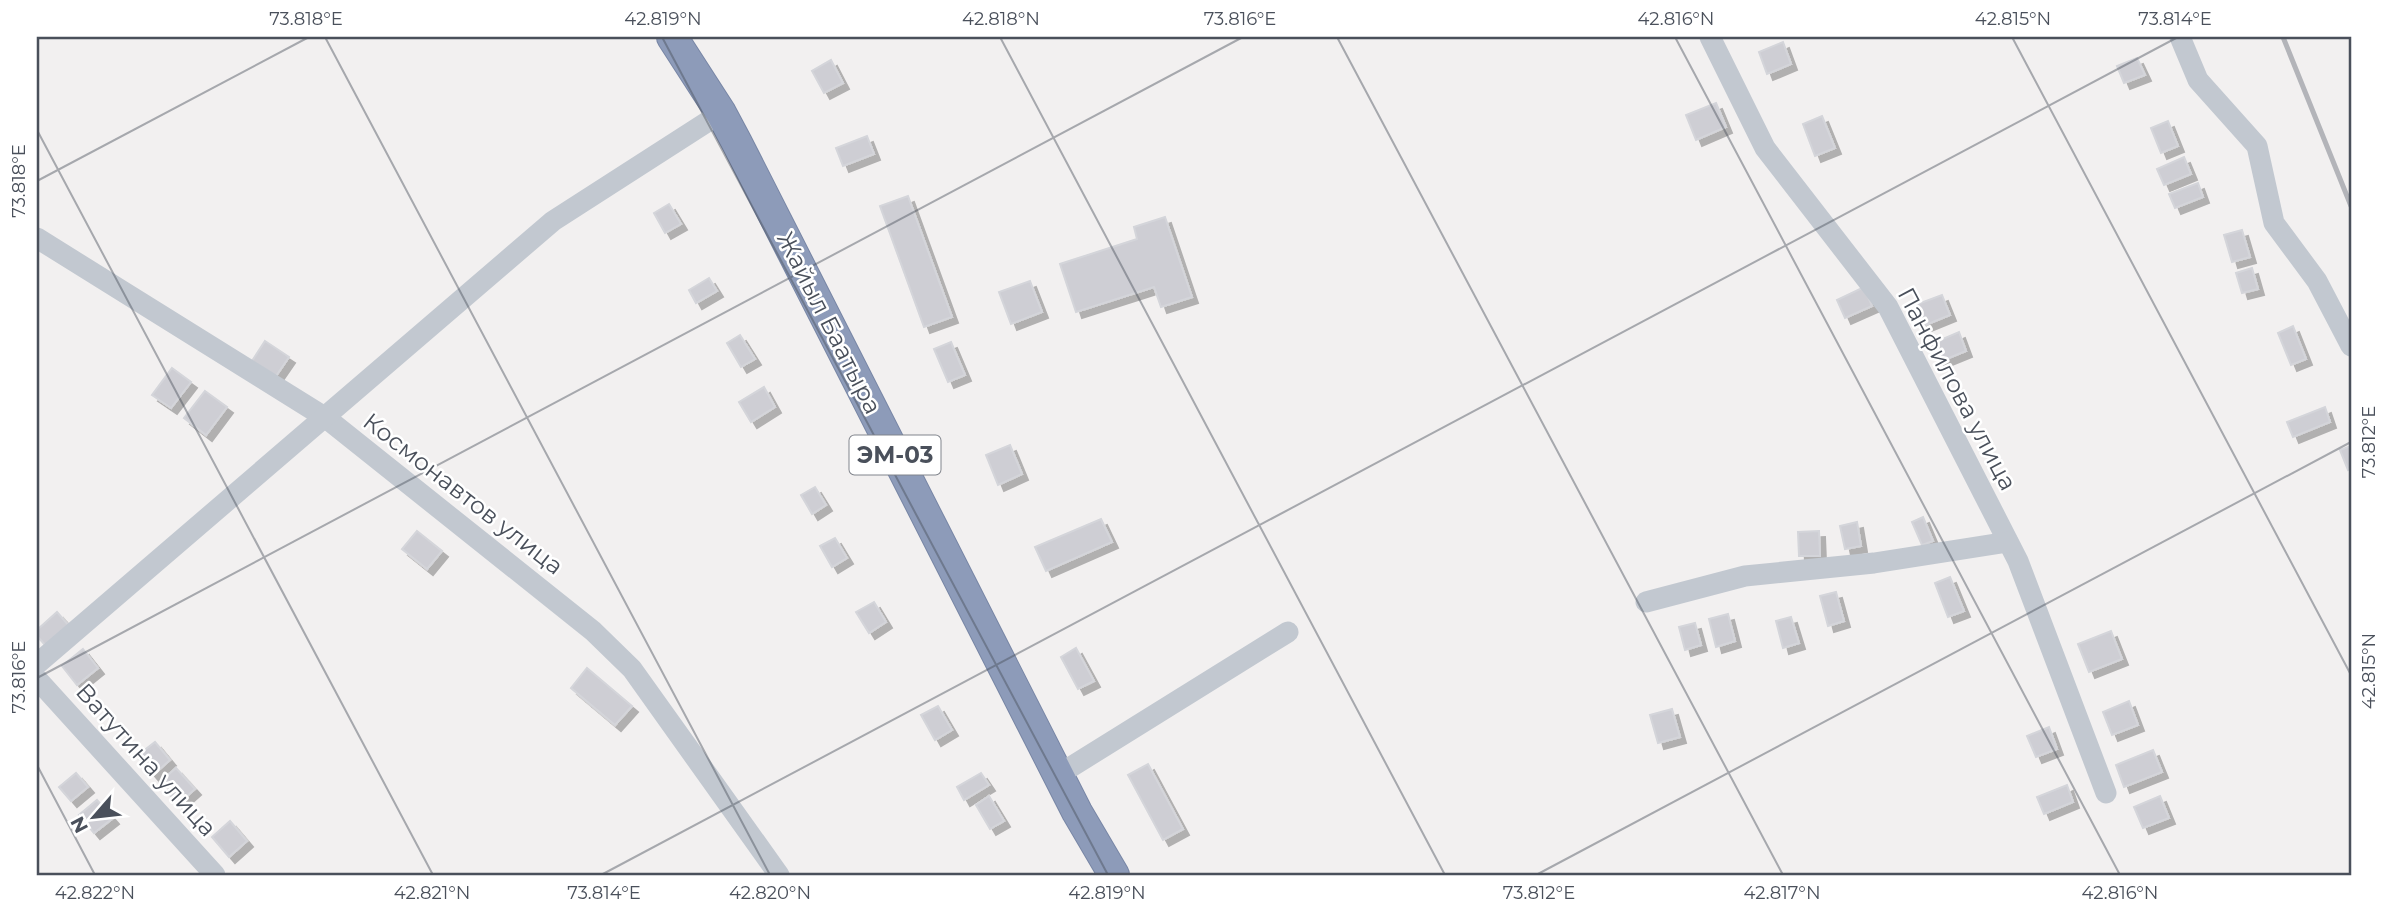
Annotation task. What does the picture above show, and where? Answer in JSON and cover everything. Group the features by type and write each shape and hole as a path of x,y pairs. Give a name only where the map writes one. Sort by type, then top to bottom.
{"highway":[{"name":"Жайыл Баатыра","path":"672,37 721,113 1058,775 1114,875"}],"street":[{"name":"Панфилова улица","path":"1710,37 1765,148 1888,307 2018,561 2106,793"},
{"path":"2180,37 2198,80 2257,146 2274,223 2317,281 2351,346"},
{"path":"37,664 553,221 721,113"},
{"name":"Космонавтов улица","path":"37,238 326,418 593,631 632,669 779,875"},
{"path":"1646,602 1745,576 1874,563 2008,542"},
{"path":"1058,775 1288,632"},
{"name":"Ватутина улица","path":"37,679 215,875"}],"building":[{"path":"1783,42 1791,64 1767,74 1759,52"},
{"path":"2137,58 2145,75 2124,83 2117,66"},
{"path":"831,60 843,83 824,93 812,71"},
{"path":"1716,103 1726,127 1696,140 1686,115"},
{"path":"1822,116 1835,148 1815,156 1803,124"},
{"path":"2168,121 2178,146 2161,153 2151,128"},
{"path":"867,136 874,154 843,166 836,148"},
{"path":"2184,157 2191,174 2164,185 2157,169"},
{"path":"2198,183 2203,197 2175,208 2169,194"},
{"path":"908,196 952,317 924,327 880,206"},
{"path":"669,204 681,224 665,233 654,213"},
{"path":"1165,217 1192,297 1161,307 1154,287 1076,312 1060,264 1137,239 1134,227"},
{"path":"2242,230 2250,257 2232,262 2224,235"},
{"path":"2252,268 2258,289 2242,293 2236,273"},
{"path":"709,278 717,291 696,303 689,290"},
{"path":"1030,281 1042,312 1011,324 999,292"},
{"path":"1864,287 1872,306 1845,318 1837,300"},
{"path":"1942,295 1950,315 1923,326 1915,305"},
{"path":"2293,326 2306,359 2291,365 2278,333"},
{"path":"1959,332 1966,351 1939,362 1931,344"},
{"path":"740,335 755,359 741,367 727,343"},
{"path":"265,341 289,357 276,376 252,361"},
{"path":"951,342 965,375 948,382 934,349"},
{"path":"172,368 191,382 171,408 152,395"},
{"path":"764,387 775,407 751,422 739,402"},
{"path":"205,391 227,407 206,435 184,418"},
{"path":"2325,407 2330,422 2293,437 2287,422"},
{"path":"1010,445 1022,474 998,485 986,455"},
{"path":"2351,446 2351,468 2348,470 2340,450"},
{"path":"815,487 826,505 812,514 801,495"},
{"path":"1923,517 1933,541 1922,545 1912,522"},
{"path":"1101,519 1112,542 1046,571 1035,547"},
{"path":"1857,522 1861,546 1845,549 1840,526"},
{"path":"417,531 442,551 427,569 402,549"},
{"path":"1819,531 1820,556 1799,556 1798,532"},
{"path":"835,538 847,558 832,567 820,546"},
{"path":"1950,577 1964,611 1948,617 1935,583"},
{"path":"1836,592 1844,621 1828,626 1820,596"},
{"path":"874,602 886,622 869,633 856,612"},
{"path":"57,612 70,627 47,647 37,636 37,630"},
{"path":"1728,614 1735,641 1716,647 1709,619"},
{"path":"1791,617 1799,643 1783,648 1776,621"},
{"path":"1695,623 1701,645 1685,650 1679,627"},
{"path":"2111,631 2122,659 2089,672 2078,644"},
{"path":"1076,648 1094,681 1078,689 1061,657"},
{"path":"83,649 98,668 77,685 62,666"},
{"path":"587,668 632,706 615,725 571,688"},
{"path":"2129,701 2138,725 2112,735 2103,712"},
{"path":"938,706 952,730 935,740 921,715"},
{"path":"1672,709 1680,737 1658,743 1650,715"},
{"path":"2049,727 2057,749 2036,757 2027,736"},
{"path":"155,742 170,760 153,775 137,756"},
{"path":"2153,750 2162,772 2124,787 2116,765"},
{"path":"1148,764 1183,829 1163,840 1128,775"},
{"path":"176,768 195,789 178,804 159,783"},
{"path":"76,773 88,787 71,801 59,787"},
{"path":"981,773 989,785 964,800 957,787"},
{"path":"2067,785 2073,802 2044,814 2037,797"},
{"path":"989,796 1004,821 990,829 976,805"},
{"path":"2160,796 2169,818 2143,828 2134,807"},
{"path":"97,800 113,818 94,833 79,815"},
{"path":"230,821 247,841 229,857 212,837"}],"railway":[{"path":"2283,37 2351,206"}]}
